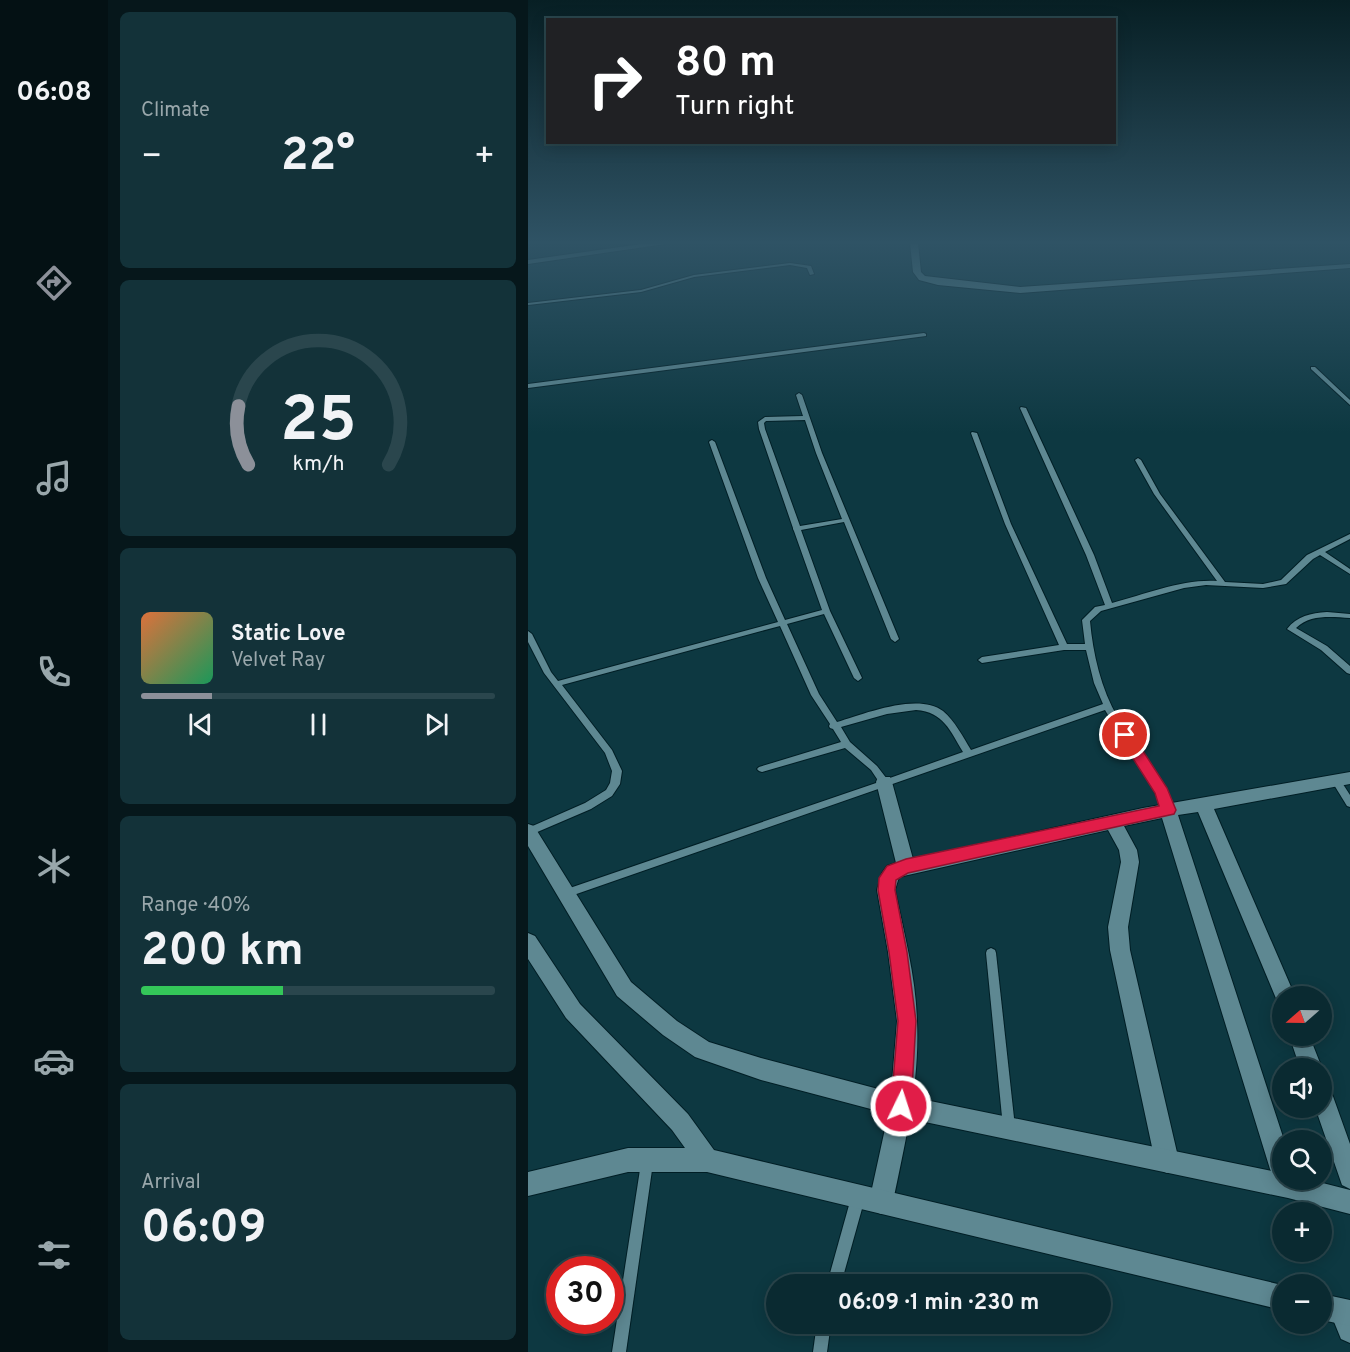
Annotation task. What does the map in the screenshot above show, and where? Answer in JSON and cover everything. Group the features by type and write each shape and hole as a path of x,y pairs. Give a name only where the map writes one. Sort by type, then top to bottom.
{"street":[{"path":"870,1200 888,1161 901,1106 907,1021 886,883 893,871 906,866 1168,810 1343,779"},
{"path":"884,782 906,866"},
{"path":"1203,803 1281,986"},
{"path":"1168,810 1272,1137"},
{"path":"1113,823 1128,850 1131,862 1118,927 1120,950 1167,1161"},
{"path":"528,832 624,989 670,1028 703,1050 761,1069 901,1106 1167,1161 1272,1176"},
{"path":"528,942 573,1011 680,1122 707,1160"},
{"path":"1330,1118 1350,1177"},
{"path":"528,1184 609,1164 648,1160 707,1160 1272,1296"},
{"path":"1318,1190 1350,1202"}],"lane":[{"path":"528,386 924,335"},
{"path":"1313,368 1350,403"},
{"path":"799,395 894,639"},
{"path":"1023,408 1090,555 1109,606"},
{"path":"807,418 769,418 761,422 826,611 858,678"},
{"path":"974,433 1008,524 1064,647"},
{"path":"712,442 780,622 833,726 847,744 874,768 884,782"},
{"path":"1138,460 1157,494 1223,584"},
{"path":"796,529 846,520"},
{"path":"1168,810 1156,783 1107,706 1089,647 1086,620 1098,609 1184,586 1223,584 1263,586 1283,582 1310,557 1350,536"},
{"path":"1321,552 1350,572"},
{"path":"557,684 826,611"},
{"path":"1350,616 1313,617 1296,624 1292,629 1324,648 1350,671"},
{"path":"528,634 557,684 609,752 617,771 615,784 609,793 588,806 528,832"},
{"path":"982,660 1064,647 1089,647"},
{"path":"565,894 1107,706"},
{"path":"833,726 900,709 924,707 940,714 969,754"},
{"path":"762,769 847,744"},
{"path":"1343,779 1350,803"},
{"path":"991,953 1009,1127"},
{"path":"619,1352 648,1160"},
{"path":"838,1274 870,1200"},
{"path":"819,1352 822,1334"}],"route":[{"path":"901,1106 907,1021 898,952 886,890 888,878 893,871 906,866 1168,810 1162,792 1125,735"}]}
